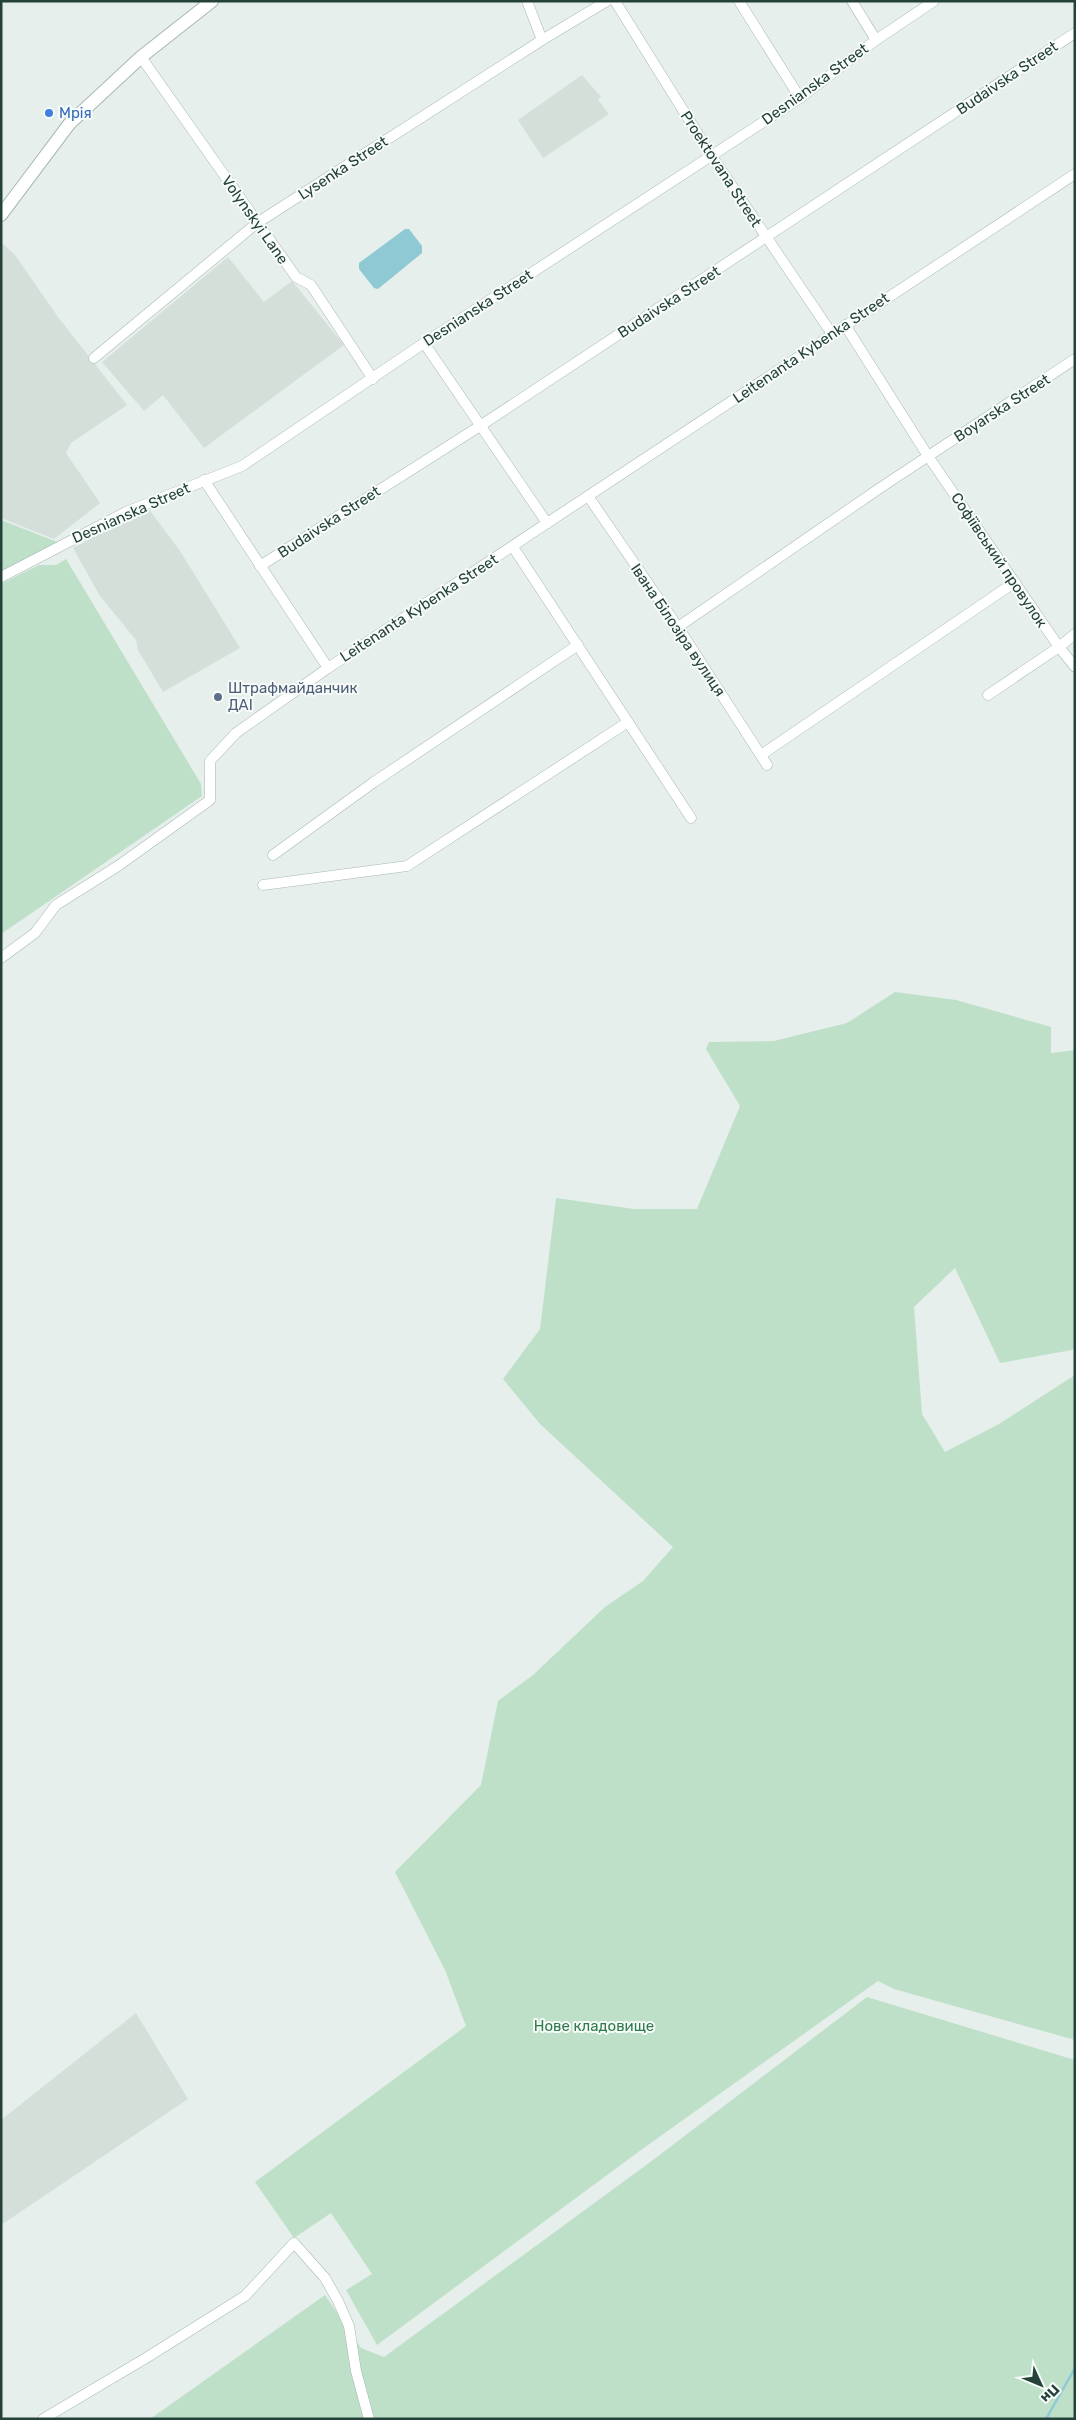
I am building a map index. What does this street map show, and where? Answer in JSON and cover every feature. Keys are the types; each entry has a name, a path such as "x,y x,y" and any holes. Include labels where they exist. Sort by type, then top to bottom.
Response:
{"street":[{"path":"1,215 70,123 141,57 212,1"},
{"path":"527,1 542,40"},
{"name":"Lysenka Street","path":"94,358 257,223 542,40 607,1"},
{"name":"Proektovana Street","path":"615,1 711,155 832,334"},
{"path":"739,1 800,98"},
{"path":"852,1 876,40"},
{"name":"Desnianska Street","path":"1,577 126,512 242,466 424,343 800,98 876,40 934,1"},
{"name":"Budaivska Street","path":"260,566 480,426 1075,33"},
{"name":"Volynskyi Lane","path":"141,57 296,277 311,285 373,379"},
{"name":"Leitenanta Kybenka Street","path":"1,958 35,933 56,905 118,866 210,800 210,761 236,733 328,668 1075,174"},
{"name":"Софіївський провулок","path":"845,325 928,456 1059,647 1075,667"},
{"path":"424,343 547,523"},
{"name":"Boyarska Street","path":"678,627 928,456 1075,359"},
{"path":"204,480 328,668"},
{"name":"Івана Білозіра вулиця","path":"588,496 678,627 767,764"},
{"path":"512,547 691,818"},
{"path":"761,755 1015,582"},
{"path":"988,695 1075,634"},
{"path":"273,855 374,782 578,645"},
{"path":"263,885 408,866 628,722"},
{"path":"43,2419 245,2296 294,2243 325,2278 349,2326 356,2371 370,2419"}],"shaded area":[{"path":"582,75 601,97 598,100 609,114 543,158 518,120"},
{"path":"3,244 15,255 58,317 127,405 71,443 66,453 100,503 54,539 1,518 1,247"},
{"path":"228,257 264,302 292,281 344,345 204,448 163,395 144,411 102,362"},
{"path":"148,508 180,551 240,648 163,692 138,650 136,640 100,596 73,548"},
{"path":"136,2013 188,2099 1,2225 1,2120"}],"green space":[{"path":"1,520 60,543 1,575"},
{"path":"66,559 201,784 202,796 1,934 1,584 39,565 56,565"},
{"name":"Нове кладовище","path":"895,992 956,1000 1051,1027 1051,1053 1075,1050 1075,1348 1000,1363 955,1268 914,1307 922,1414 945,1452 999,1424 1075,1375 1075,2040 894,1989 878,1981 641,2150 377,2345 346,2290 372,2274 331,2213 294,2238 255,2182 466,2026 445,1970 395,1872 481,1785 498,1701 533,1675 605,1607 643,1581 673,1547 540,1424 503,1379 540,1329 556,1198 634,1209 697,1209 740,1106 706,1049 709,1042 774,1041 847,1023"},
{"path":"867,1997 1075,2060 1075,2419 150,2419 325,2295 361,2348 384,2357 649,2163"}],"water":[{"path":"405,229 409,229 422,246 422,253 378,289 374,288 359,269 359,263"}],"waterway":[{"path":"1046,2419 1075,2368"}],"place":[{"name":"Мрія","path":"49,113"},
{"name":"Штрафмайданчик ДАІ","path":"218,697"}]}
